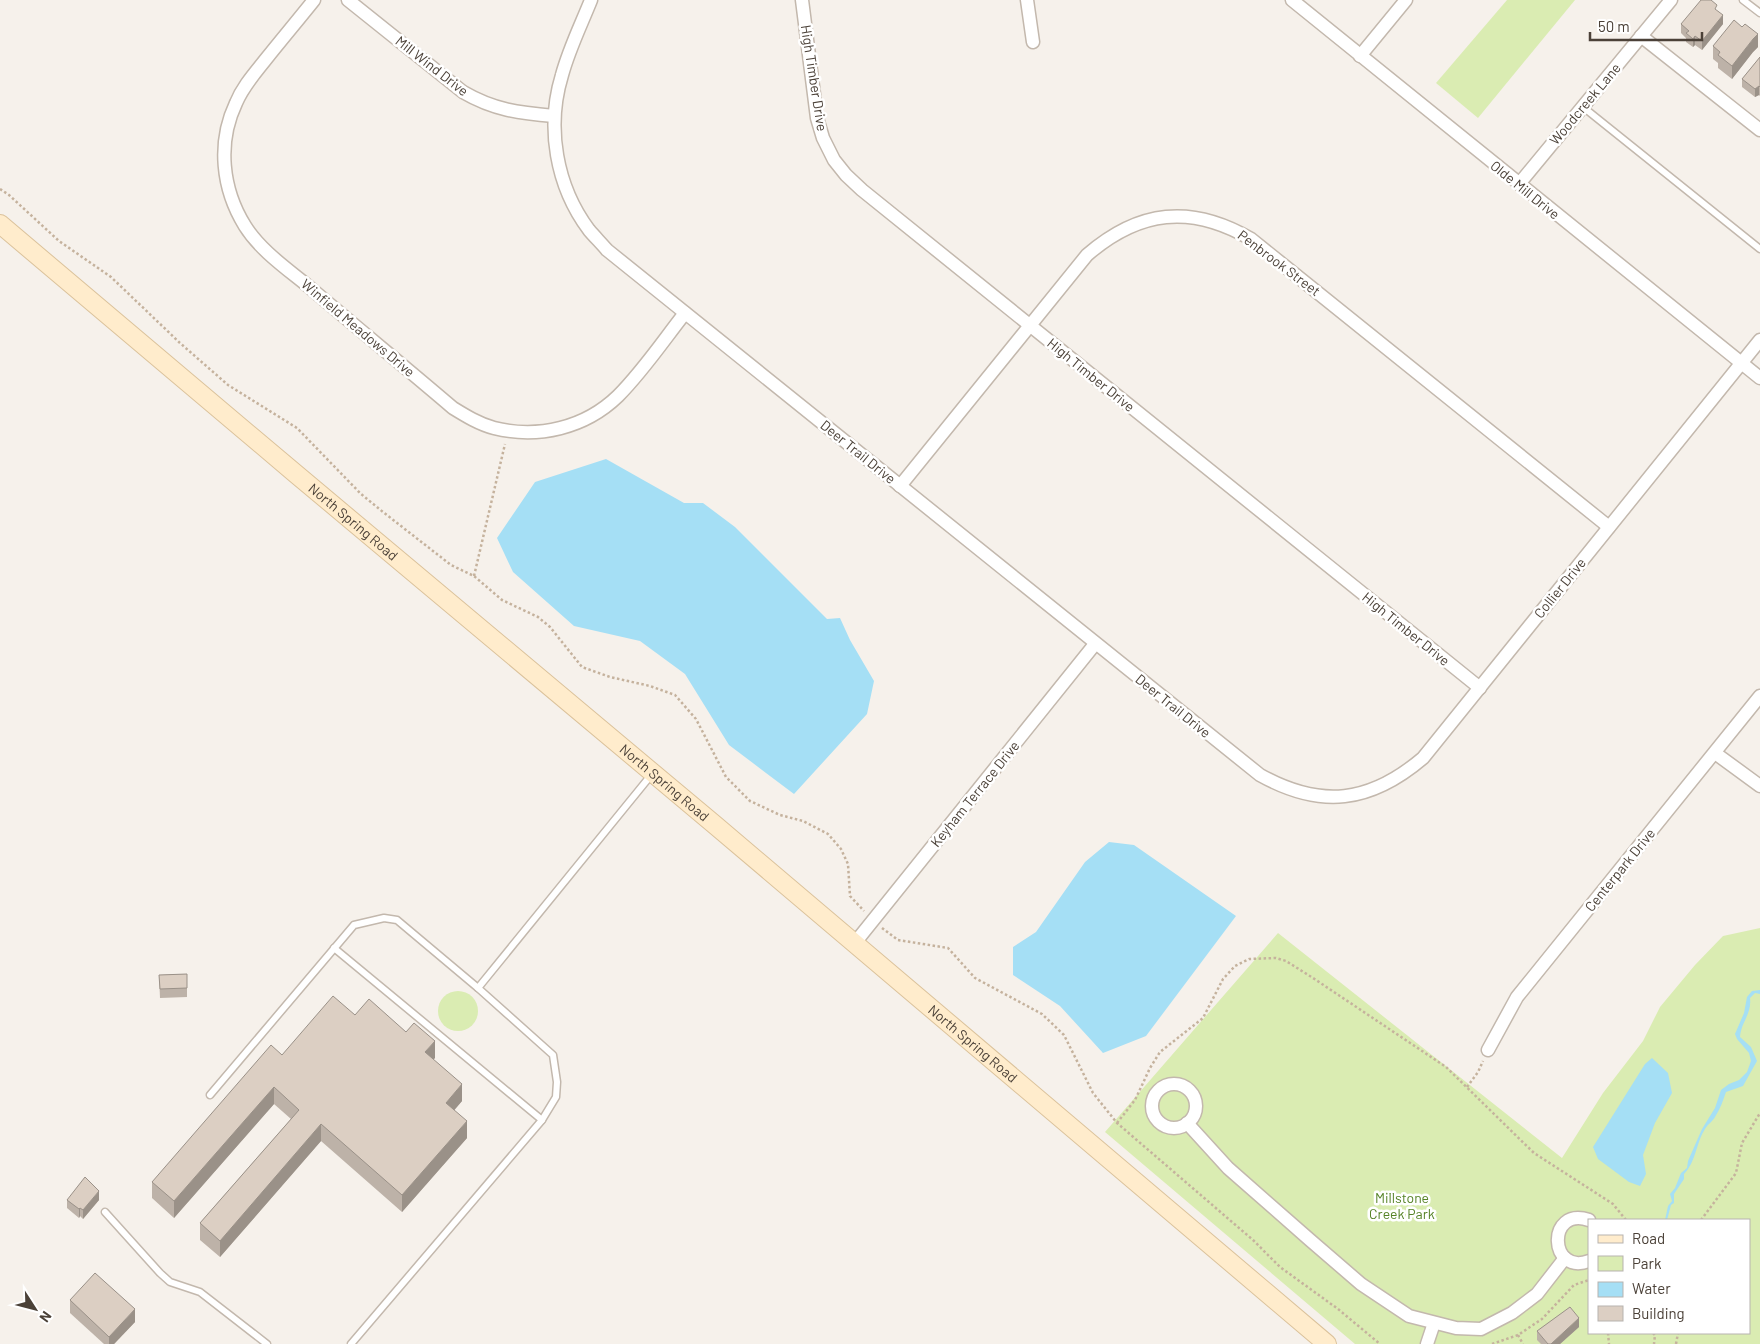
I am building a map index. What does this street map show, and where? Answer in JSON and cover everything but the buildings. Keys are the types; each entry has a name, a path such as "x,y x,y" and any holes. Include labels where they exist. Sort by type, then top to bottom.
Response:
{"main road":[{"name":"North Spring Road","path":"0,224 653,774 715,824 1327,1344"}],"street":[{"name":"Winfield Meadows Drive","path":"314,0 246,85 236,102 224,143 224,165 228,187 235,208 245,227 259,244 453,408 472,420 492,428 505,430 538,432 579,422 600,410 622,391 685,313"},
{"name":"Mill Wind Drive","path":"348,0 463,92 480,102 501,110 521,114 554,116"},
{"name":"Deer Trail Drive","path":"591,0 562,74 554,116 555,140 558,163 565,186 575,208 589,230 607,250 1260,775 1281,787 1304,794 1332,797"},
{"name":"High Timber Drive","path":"802,0 817,118 823,138 834,160 846,175 862,190 1480,688"},
{"path":"1027,0 1033,42"},
{"name":"Olde Mill Drive","path":"1292,0 1760,378"},
{"path":"1360,56 1406,0"},
{"name":"Woodcreek Lane","path":"1519,184 1671,0"},
{"path":"1641,36 1760,130"},
{"name":"Penbrook Street","path":"900,486 1087,255 1103,241 1122,229 1145,221 1167,217 1189,217 1211,220 1234,229 1251,239 1609,527"},
{"name":"Collier Drive","path":"1332,797 1367,792 1388,784 1404,774 1423,758 1760,340"},
{"name":"Keyham Terrace Drive","path":"854,944 1096,644"},
{"name":"Centerpark Drive","path":"1488,1050 1517,997 1760,696"},
{"path":"1715,753 1760,786"},
{"path":"1187,1123 1228,1168 1361,1284 1409,1316 1456,1328 1481,1329 1512,1313 1537,1294 1565,1258"},
{"path":"1588,1220 1574,1218 1562,1226 1559,1232 1558,1246 1565,1258 1578,1263 1588,1261"},
{"path":"1427,1344 1434,1323"}],"lane":[{"path":"1743,0 1760,13"},
{"path":"1583,107 1760,249"},
{"path":"478,988 653,774"},
{"path":"210,1095 354,925 384,918 397,920 478,988 553,1055 557,1082 556,1097 542,1120 351,1344"},
{"path":"334,948 542,1120"},
{"path":"106,1212 170,1282 200,1292 267,1344"}],"path":[{"path":"0,189 59,241 111,277 228,386 297,428 361,494 452,565 474,576 502,600 520,607 544,622 582,667 610,677 650,686 675,695 696,719 726,777 750,801 828,834 841,849 848,864 850,896 872,921 898,940 948,948 975,978 1042,1014 1064,1035 1093,1093 1116,1122 1253,1240 1280,1267 1338,1309 1380,1344"},
{"path":"474,576 505,447 505,430"},
{"path":"1116,1122 1135,1100 1160,1052 1203,1018 1223,979 1236,966 1249,959 1276,958 1286,961 1313,978 1446,1067 1534,1153 1613,1204 1625,1219"},
{"path":"1467,1088 1478,1072 1488,1050"},
{"path":"1702,1219 1736,1173 1742,1143 1760,1112"},
{"path":"1492,1344 1518,1335 1542,1318 1574,1285 1588,1280"},
{"path":"1518,1335 1523,1344"}],"green space":[{"path":"1507,0 1575,0 1478,118 1436,83"},
{"name":"Millstone Creek Park","path":"1760,928 1760,1344 1355,1344 1105,1132 1278,933 1562,1158 1603,1093 1643,1041 1660,1007 1695,965 1723,936"},
{"path":"454,991 462,991 469,994 475,1000 478,1011 475,1022 469,1028 462,1031 454,1031 447,1028 441,1022 438,1015 438,1007 441,1000 447,994"}],"water":[{"path":"606,459 684,503 703,503 735,527 827,619 840,618 850,640 874,681 867,714 794,794 729,745 685,674 640,641 574,626 513,572 497,538 535,482"},
{"path":"1109,842 1134,845 1236,916 1146,1036 1103,1053 1060,1006 1013,975 1013,947 1036,932 1085,862"},
{"path":"1760,990 1760,994 1755,993 1750,998 1748,1013 1740,1037 1751,1047 1757,1061 1743,1086 1726,1092 1717,1114 1702,1134 1691,1164 1684,1174 1684,1179 1674,1194 1674,1203 1671,1205 1667,1219 1665,1219 1668,1206 1672,1201 1670,1194 1675,1188 1681,1173 1687,1168 1688,1161 1702,1129 1715,1108 1721,1090 1739,1080 1747,1072 1751,1061 1749,1053 1735,1034 1744,1013 1747,997 1752,991"},
{"path":"1652,1058 1668,1073 1672,1093 1655,1123 1643,1155 1646,1174 1640,1186 1629,1182 1598,1159 1593,1147 1645,1064"}]}
